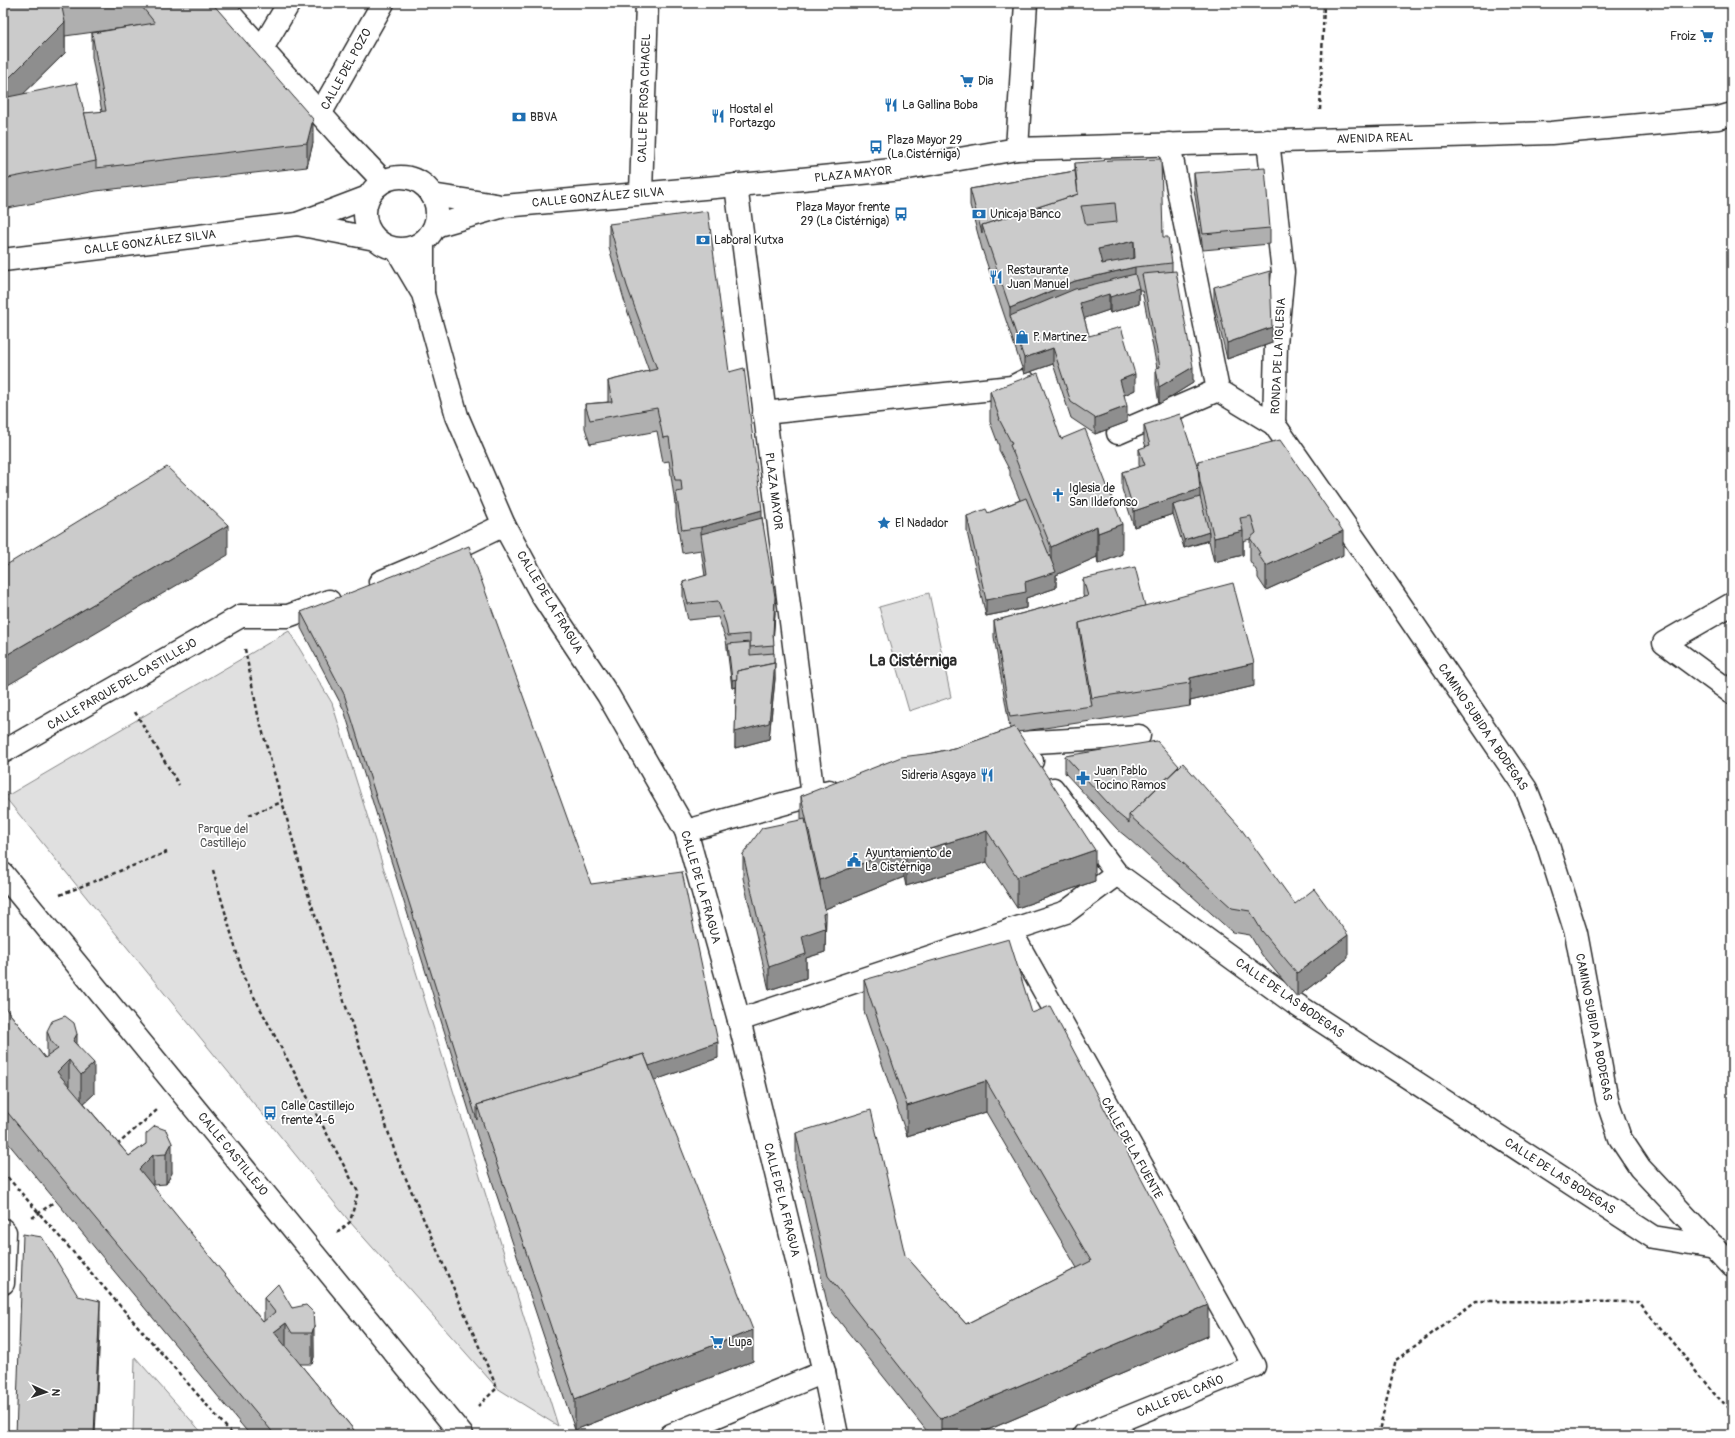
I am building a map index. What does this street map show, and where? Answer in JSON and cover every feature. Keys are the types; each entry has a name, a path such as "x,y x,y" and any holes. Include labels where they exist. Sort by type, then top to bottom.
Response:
{"street":[{"name":"CALLE DEL POZO","path":"220,3 261,50 383,181"},
{"path":"261,50 289,3"},
{"name":"CALLE DEL POZO","path":"320,114 383,3"},
{"name":"CALLE DE ROSA CHACEL","path":"641,193 647,3"},
{"path":"1017,149 1026,3"},
{"name":"AVENIDA REAL","path":"1017,149 1551,133 1718,118 1732,114"},
{"name":"RONDA DE LA IGLESIA","path":"1218,390 1274,424 1276,344 1283,272 1268,141"},
{"path":"1118,433 1218,390 1169,144"},
{"name":"PLAZA MAYOR","path":"692,189 902,169 1017,149"},
{"path":"397,177 408,177 417,180 426,186 432,195 436,205 437,215 429,234 415,247 397,250 385,246 374,239 368,230 364,219 364,208 368,197 374,188 383,181 397,177"},
{"name":"PLAZA MAYOR","path":"736,186 813,796"},
{"name":"CALLE GONZÁLEZ SILVA","path":"432,195 504,206 692,189"},
{"name":"CALLE GONZÁLEZ SILVA","path":"3,260 298,224 368,197"},
{"name":"CALLE GONZÁLEZ SILVA","path":"429,234 504,206"},
{"name":"CALLE GONZÁLEZ SILVA","path":"298,224 374,239"},
{"name":"CALLE DE LA FRAGUA","path":"423,294 429,234"},
{"name":"CALLE DE LA FRAGUA","path":"397,250 423,294 457,416 504,525 543,597 608,695 686,831 739,1020 838,1434"},
{"path":"764,413 1012,387 1033,376 1038,390"},
{"name":"CAMINO SUBIDA A BODEGAS","path":"1274,424 1389,588 1526,789 1546,839 1576,933 1607,1100 1620,1138 1640,1168 1732,1266"},
{"path":"241,616 288,616 427,562 504,525"},
{"path":"1732,604 1664,643 1732,693"},
{"name":"CALLE PARQUE DEL CASTILLEJO","path":"3,752 241,616"},
{"name":"CALLE DE LAS BODEGAS","path":"1139,736 1009,743 1117,874 1294,1003 1653,1237 1715,1247"},
{"path":"686,831 850,786"},
{"name":"CALLE CASTILLEJO","path":"3,874 459,1431"},
{"path":"739,1020 1066,912 1117,874"},
{"name":"CALLE DE LA FUENTE","path":"1010,930 1254,1366"},
{"path":"3,1283 4,1231"},
{"name":"CALLE DEL CAÑO","path":"1084,1435 1254,1366"},
{"path":"671,1435 824,1372"}],"path":[{"path":"1319,139 1324,3"},
{"path":"241,616 246,656 258,715 306,891 397,1158 497,1388 459,1431"},
{"path":"120,686 180,785"},
{"path":"249,814 282,802"},
{"path":"30,907 167,852"},
{"path":"213,870 244,978 358,1192 350,1222 313,1252"},
{"path":"116,1147 180,1090"},
{"path":"3,1172 233,1435"},
{"path":"1378,1435 1396,1360 1476,1300 1639,1302 1732,1414"}],"green space":[{"path":"929,593 951,697 909,711 879,607"},
{"name":"Parque del Castillejo","path":"289,631 332,703 558,1426 497,1388 350,1222 5,797"},
{"path":"135,1357 204,1435 133,1435"}],"building":[{"path":"3,3 61,3 65,22 3,84"},
{"path":"139,3 212,3 313,119 307,143 96,168 96,161 84,113 106,111 92,33 155,23"},
{"path":"77,83 96,161 3,179 3,98"},
{"path":"1161,159 1163,237 1168,237 1172,263 1135,267 1075,281 1010,308 982,225 1078,194 1075,163 1112,160","holes":["1115,203 1117,222 1086,225 1081,206","1134,241 1135,258 1102,264 1098,249"]},
{"path":"1265,168 1270,228 1203,234 1194,173"},
{"path":"1075,171 1078,194 982,225 982,233 970,189"},
{"path":"708,211 729,372 744,368 762,510 701,527 682,530 676,492 682,491 681,480 675,480 669,437 663,438 657,408 590,420 585,404 612,402 608,381 657,369 627,286 609,224"},
{"path":"1176,271 1193,367 1159,387 1156,368 1160,367 1142,274"},
{"path":"1270,271 1272,327 1227,343 1214,287"},
{"path":"1135,274 1139,288 1110,297 1109,294 1080,303 1089,336 1121,327 1135,374 1120,380 1127,406 1095,418 1071,402 1053,348 1024,358 1010,316 1075,289"},
{"name":"Iglesia de San Ildefonso","path":"1038,373 1061,439 1085,429 1122,524 1098,533 1097,526 1051,547 1010,445 1012,444 999,419 990,391"},
{"path":"1180,414 1198,468 1200,489 1134,511 1122,472 1145,465 1139,449 1150,445 1144,425"},
{"path":"1280,440 1343,531 1266,566 1258,554 1260,553 1250,538 1256,533 1251,516 1240,518 1243,531 1214,538 1200,481 1198,461"},
{"path":"167,467 228,525 3,657 3,567"},
{"path":"1200,497 1209,532 1184,540 1173,505"},
{"path":"1026,498 1056,572 1025,582 1026,592 986,600 967,516 986,509 988,513"},
{"path":"762,518 775,597 773,634 774,645 750,647 750,634 728,636 726,624 718,601 688,604 683,582 707,575 701,534"},
{"path":"469,546 591,884 682,872 718,1042 649,1066 644,1054 477,1105 477,1120 344,694 301,612"},
{"path":"1135,567 1145,606 1079,623 1092,706 1010,717 994,621 1088,596 1083,579"},
{"path":"1233,583 1254,663 1190,678 1190,683 1092,698 1079,623"},
{"path":"750,642 750,655 774,653 774,663 737,671 737,679 732,680 728,644"},
{"path":"775,663 769,723 735,732 737,671"},
{"path":"1015,727 1095,850 1017,877 987,831 906,855 904,847 820,880 801,796 901,757 933,753 958,747"},
{"path":"1157,741 1179,766 1129,815 1129,823 1118,814 1065,756"},
{"path":"1183,763 1239,826 1295,904 1314,889 1348,935 1297,973 1262,931 1250,911 1232,908 1129,815"},
{"path":"805,819 826,913 823,914 825,928 802,936 806,954 769,967 743,854 762,828"},
{"path":"1009,939 1032,1013 1050,1006 1208,1305 941,1419 828,1276 796,1133 871,1110 905,1255 966,1324 1091,1261 986,1081 907,1106 864,980"},
{"path":"3,1005 45,1058 58,1049 51,1041 47,1031 52,1021 65,1016 74,1023 77,1034 73,1041 94,1063 81,1075 69,1060 57,1072 129,1156 146,1144 146,1134 155,1126 166,1130 172,1143 166,1154 153,1155 139,1169 263,1322 275,1312 264,1298 278,1284 292,1308 306,1305 313,1312 314,1326 312,1333 292,1333 286,1323 274,1332 358,1435 275,1435 3,1107"},
{"path":"644,1054 753,1330 575,1399 477,1105"},
{"path":"23,1234 42,1237 78,1296 100,1301 94,1435 16,1435"}],"place":[{"name":"Froiz","path":"1707,36"},
{"name":"Dia","path":"967,81"},
{"name":"La Gallina Boba","path":"891,105"},
{"name":"Hostal el Portazgo","path":"718,116"},
{"name":"BBVA","path":"519,117"},
{"name":"Plaza Mayor 29 (La Cistérniga)","path":"876,147"},
{"name":"Plaza Mayor frente 29 (La Cistérniga)","path":"901,214"},
{"name":"Unicaja Banco","path":"979,214"},
{"name":"Laboral Kutxa","path":"703,240"},
{"name":"Restaurante Juan Manuel","path":"996,277"},
{"name":"P. Martinez","path":"1022,337"},
{"name":"Iglesia de San Ildefonso","path":"1058,495"},
{"name":"El Nadador","path":"884,523"},
{"name":"Sidreria Asgaya","path":"987,775"},
{"name":"Juan Pablo Tocino Ramos","path":"1083,778"},
{"name":"Ayuntamiento de La Cistérniga","path":"854,860"},
{"name":"Calle Castillejo frente 4-6","path":"270,1113"},
{"name":"Lupa","path":"717,1342"}],"district":[{"name":"La Cistérniga","path":"913,660"}]}
